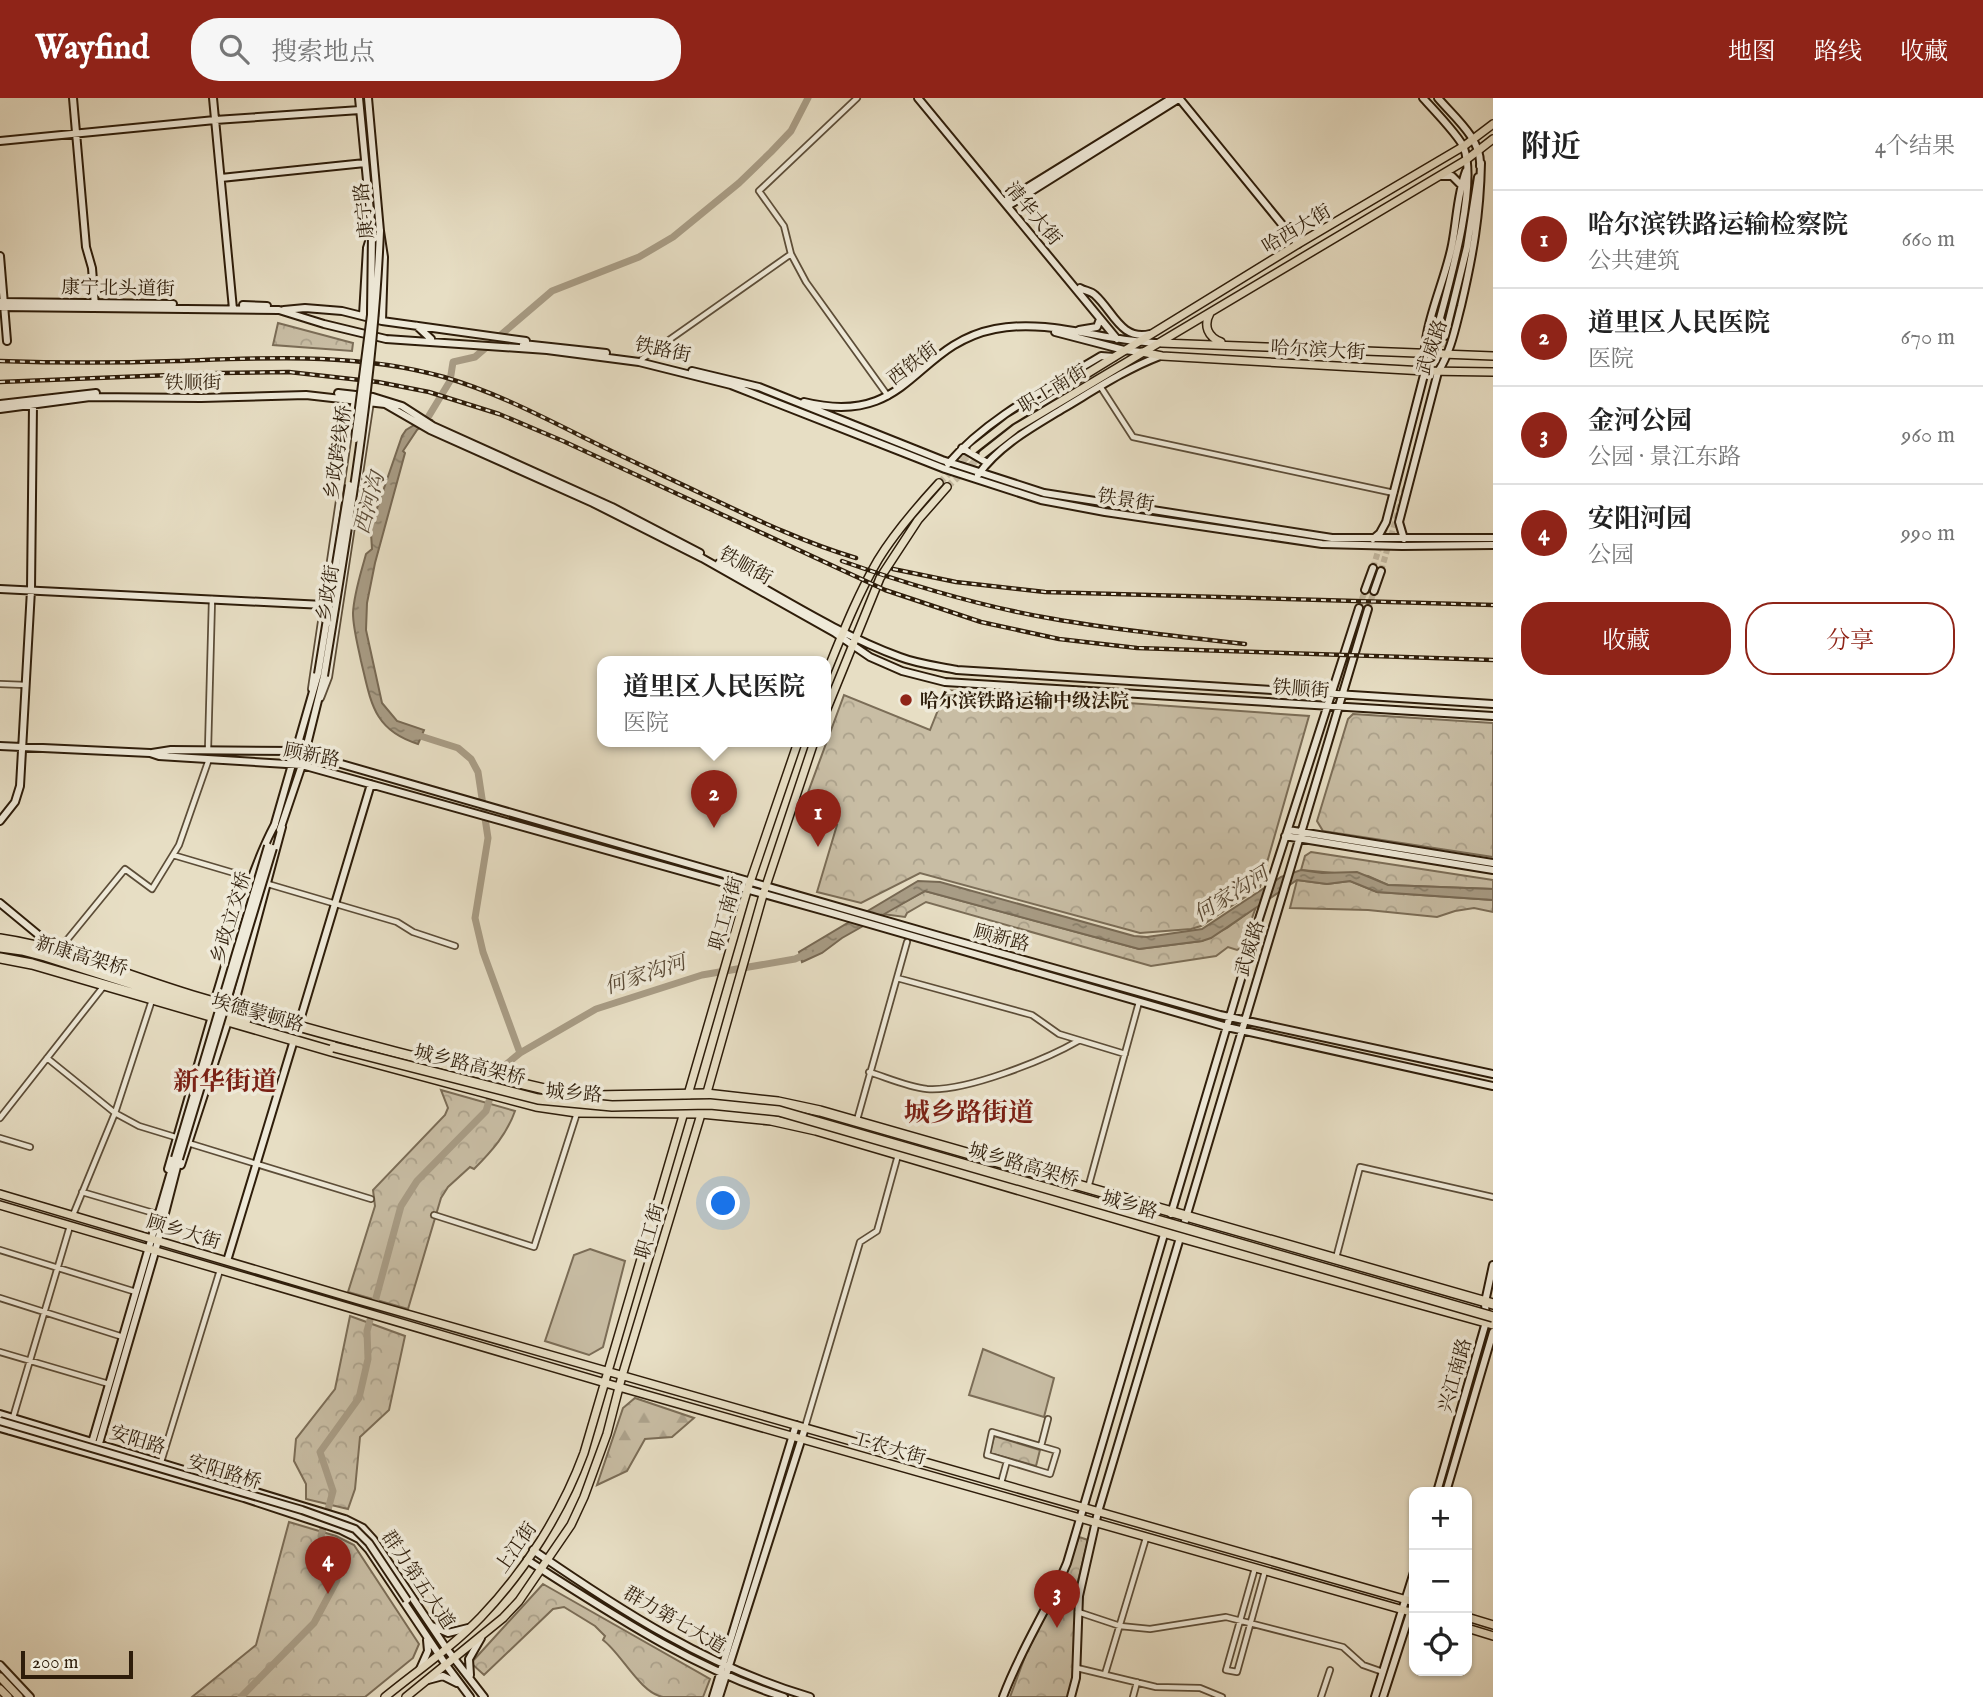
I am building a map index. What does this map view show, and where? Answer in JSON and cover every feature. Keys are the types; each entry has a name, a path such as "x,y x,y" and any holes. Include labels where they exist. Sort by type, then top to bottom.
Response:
{"highway":[{"name":"埃德蒙顿路","path":"0,943 19,943 58,951 192,996 256,1013 323,1049 507,1099"},
{"name":"埃德蒙顿路","path":"0,943 213,1014 511,1082 594,1096 688,1095"},
{"name":"新康高架桥","path":"0,953 35,958 153,997"},
{"path":"0,958 32,964 213,1014"},
{"path":"192,996 216,996 256,1013"},
{"name":"埃德蒙顿路","path":"213,1014 228,1021 335,1044"},
{"name":"城乡路高架桥","path":"335,1044 538,1099 612,1106 709,1104 779,1111 1491,1321"},
{"name":"城乡路高架桥","path":"335,1044 538,1095 586,1101 709,1100 785,1110 1493,1311"},
{"name":"城乡路","path":"688,1095 706,1094 778,1101 1489,1303"},
{"name":"城乡路","path":"507,1099 577,1112 701,1113 771,1121 816,1130 1164,1233 1491,1321"},
{"path":"1098,1204 1146,1221 1349,1280 1381,1293"}],"main road":[{"path":"74,98 86,247 92,268 95,305"},
{"path":"214,98 232,307"},
{"name":"康宁路","path":"359,98 365,163 376,232 384,257 382,321"},
{"name":"康宁路","path":"363,315 367,248 376,232 368,98"},
{"name":"清华大街","path":"920,98 1080,288 1121,340 1124,350"},
{"name":"清华大街","path":"920,98 1121,340"},
{"path":"1009,202 1172,98"},
{"path":"1009,202 1180,98 1298,244"},
{"path":"1423,98 1464,146"},
{"name":"武威路","path":"1404,539 1399,522 1438,372 1449,354 1475,248 1481,163 1479,151 1474,140 1438,98"},
{"path":"0,141 215,120 360,110"},
{"name":"哈西大街","path":"1114,357 1474,140 1493,124"},
{"name":"哈西大街","path":"1141,352 1466,160 1493,139"},
{"name":"武威路","path":"1372,540 1386,522 1425,371 1423,352 1432,332 1458,246 1466,171 1464,146"},
{"path":"221,178 365,163"},
{"name":"武威路","path":"1445,336 1467,247 1481,163"},
{"name":"武威路","path":"1432,332 1466,171"},
{"path":"1439,176 1452,176 1461,185"},
{"name":"乡政跨线桥","path":"321,675 367,351 376,232"},
{"path":"0,256 7,341"},
{"path":"1080,288 1094,294 1128,332 1140,336 1152,334"},
{"name":"康宁北头道街","path":"2,305 232,307"},
{"path":"232,307 259,305 342,311 382,321 491,335 504,342"},
{"path":"232,307 288,309 363,331 480,344"},
{"path":"279,310 386,339 480,344 504,342"},
{"path":"1210,313 1206,325 1210,335 1228,345"},
{"path":"1068,332 1097,327 1100,317"},
{"path":"418,326 431,340"},
{"name":"西铁街","path":"779,395 812,404 862,407 888,396 954,346 986,331 1024,326 1068,332"},
{"name":"西铁街","path":"771,400 813,409 848,412 878,405 900,394 959,348 990,334 1027,330 1068,332"},
{"path":"1068,332 1160,343"},
{"path":"1068,332 1092,342 1141,352"},
{"path":"1432,332 1432,336 1448,340 1453,337"},
{"name":"铁路街","path":"504,342 642,359 758,387 813,409"},
{"name":"铁路街","path":"504,342 639,362 731,385 771,400"},
{"path":"947,466 962,448 1005,414 1102,359 1092,342"},
{"name":"哈尔滨大街","path":"1160,343 1493,356"},
{"name":"哈尔滨大街","path":"1141,352 1162,356 1438,372 1493,372"},
{"name":"职工南街","path":"985,458 1016,428 1141,352"},
{"name":"职工南街","path":"1100,386 1132,367 1162,356"},
{"name":"职工南街","path":"974,449 1010,421 1102,359 1114,357"},
{"path":"974,479 985,458 1100,386"},
{"name":"铁顺街","path":"0,406 90,393 200,395 305,391 373,397 432,428 612,508 842,634 856,637 902,658 957,670 1493,704"},
{"name":"铁顺街","path":"0,406 90,397 306,395 371,401 400,409"},
{"name":"铁景街","path":"771,400 947,466 979,472 1044,493 1332,538 1493,538"},
{"path":"0,821 20,791 31,590 33,404"},
{"name":"铁景街","path":"813,409 974,479 1041,500 1322,544 1493,545"},
{"path":"962,448 985,458"},
{"path":"831,662 878,560 909,517 939,483"},
{"path":"831,699 870,600 887,566 918,520 947,487"},
{"path":"1365,590 1373,568"},
{"path":"1374,591 1381,571"},
{"path":"0,589 324,605"},
{"name":"武威路","path":"1003,1697 1014,1667 1059,1584 1067,1563 1258,922 1359,608"},
{"name":"武威路","path":"1072,1697 1077,1668 1079,1596 1097,1511 1368,609"},
{"name":"铁顺街","path":"842,634 852,647 902,671 945,682 1493,716"},
{"name":"乡政街","path":"235,1002 268,884 278,825 296,751 321,675"},
{"name":"乡政街","path":"271,847 302,765 318,705 321,675"},
{"name":"顾新路","path":"0,746 208,755 293,763 747,891 1230,1017 1493,1074"},
{"name":"职工南街","path":"688,1095 750,881 796,747"},
{"name":"职工南街","path":"706,1094 763,895 812,747"},
{"name":"顾新路","path":"208,755 296,751 840,907 945,942 1227,1027 1493,1086"},
{"path":"227,1261 371,784"},
{"name":"乡政街","path":"216,996 261,850 278,825"},
{"path":"1287,833 1493,863"},
{"path":"1301,835 1493,870"},
{"name":"乡政立交桥","path":"169,1184 271,847"},
{"path":"0,903 58,951"},
{"path":"153,1238 169,1184 175,1138 213,1014"},
{"path":"92,1455 152,1251 157,1214 188,1143 228,1021"},
{"name":"职工街","path":"622,1376 706,1094"},
{"name":"职工街","path":"607,1372 685,1113 688,1095"},
{"name":"顾乡大街","path":"0,1194 358,1300"},
{"name":"顾乡大街","path":"0,1205 355,1309"},
{"path":"96,1443 109,1384 136,1292 152,1251"},
{"name":"兴江南路","path":"1439,1487 1491,1321 1489,1303 1493,1265"},
{"name":"工农大街","path":"358,1300 1409,1600"},
{"name":"工农大街","path":"355,1309 1409,1612"},
{"name":"兴江南路","path":"1447,1487 1493,1332"},
{"name":"上江街","path":"385,1697 470,1627 496,1601 527,1560 568,1491 583,1453 607,1372"},
{"name":"上江街","path":"406,1697 481,1637 519,1601 542,1569 571,1525 584,1497 607,1434 622,1376"},
{"name":"安阳路","path":"0,1414 306,1507"},
{"name":"安阳路桥","path":"0,1421 355,1529 369,1543 407,1600 417,1622"},
{"path":"719,1697 796,1425"},
{"name":"安阳路","path":"0,1428 231,1494 304,1518"},
{"path":"726,1667 805,1428"},
{"name":"群力第五大道","path":"306,1507 345,1519 369,1533 446,1648 484,1697"},
{"name":"群力第五大道","path":"304,1518 354,1535 364,1544 470,1697"},
{"name":"群力第七大道","path":"533,1550 690,1650 726,1667 810,1697"},
{"name":"群力第七大道","path":"527,1560 650,1637 724,1675 784,1697"},
{"path":"1375,1697 1383,1672 1410,1613"},
{"path":"1383,1697 1410,1613"},
{"path":"1472,1619 1493,1625"},
{"path":"430,1625 448,1633 470,1627"},
{"path":"1472,1630 1493,1636"},
{"path":"419,1670 428,1651 425,1634"},
{"path":"474,1684 469,1672 469,1659 481,1637"},
{"path":"0,1665 30,1697"},
{"path":"713,1697 724,1675"},
{"path":"0,1676 19,1697"},
{"path":"426,1681 443,1676 464,1688"},
{"path":"0,1689 8,1697"}],"street":[{"path":"858,98 759,191 784,226 791,254 806,282 888,396"},
{"path":"642,359 791,254"},
{"path":"1100,386 1133,437 1394,493"},
{"name":"乡政街","path":"310,704 355,399"},
{"name":"乡政街","path":"318,705 329,677 371,401"},
{"path":"58,951 125,869 152,889 179,845 208,755 212,599"},
{"path":"0,684 26,685"},
{"path":"173,855 251,878"},
{"path":"268,884 397,922 413,932 455,946"},
{"path":"856,1122 907,942"},
{"path":"897,978 1032,1015 1059,1034 1125,1054"},
{"path":"0,1118 104,985"},
{"path":"72,1215 115,1113 153,997"},
{"path":"1087,1189 1139,1002"},
{"path":"869,1073 917,1087 953,1088 1011,1070 1060,1051 1079,1040"},
{"path":"47,1058 115,1113 139,1126 175,1138"},
{"path":"434,1215 534,1247 577,1112"},
{"path":"0,1138 30,1147"},
{"path":"188,1143 371,1199"},
{"path":"805,1428 860,1242 877,1231 898,1154"},
{"path":"1336,1259 1360,1167 1493,1197"},
{"path":"82,1192 157,1214"},
{"path":"9,1431 70,1226"},
{"path":"0,1250 136,1292"},
{"path":"161,1462 220,1270"},
{"path":"0,1298 123,1337"},
{"path":"0,1352 109,1384"},
{"path":"1041,1446 1048,1419"},
{"path":"992,1432 1056,1451 1050,1474 1007,1461 987,1455 992,1432"},
{"path":"1000,1484 1007,1461"},
{"path":"1105,1674 1146,1537"},
{"path":"1255,1568 1226,1670 1237,1672 1265,1571"},
{"path":"1078,1612 1120,1626 1150,1629 1226,1617 1343,1647 1363,1665 1383,1672"},
{"path":"1077,1668 1156,1687 1200,1688 1222,1697"},
{"path":"1321,1697 1330,1670"},
{"path":"1133,1697 1137,1682"}],"green space":[{"path":"278,323 353,343 352,351 273,345"},
{"path":"946,690 1309,716 1260,887 1201,926 1140,933 920,873 861,903 817,892 837,825 800,814 825,747 831,747 831,730 844,695 930,730"},
{"path":"1353,714 1493,723 1493,857 1323,831 1317,821 1348,719"},
{"path":"1311,852 1493,880 1493,889 1388,885 1368,876 1301,870 1305,856"},
{"path":"1297,880 1327,884 1350,881 1377,892 1493,900 1493,912 1474,908 1437,917 1368,910 1290,908"},
{"path":"925,891 1139,949 1202,941 1227,928 1256,907 1241,948 1237,950 1228,947 1216,956 1151,966 926,902 905,917 882,914"},
{"path":"441,1090 515,1111 493,1149 474,1169 470,1167 448,1187 441,1198 408,1309 348,1292 375,1206 373,1190 445,1115 448,1108"},
{"path":"590,1249 625,1261 603,1347 589,1355 545,1341 574,1255"},
{"path":"350,1316 405,1336 389,1410 360,1437 355,1489 348,1509 306,1499 306,1484 294,1461 296,1439 335,1389"},
{"path":"983,1349 1054,1378 1044,1417 969,1395"},
{"path":"635,1398 694,1418 672,1437 645,1439 627,1471 597,1485 623,1408"},
{"path":"994,1436 1040,1450 1036,1466 990,1453"},
{"path":"289,1522 336,1536 354,1545 419,1644 413,1658 365,1697 192,1697 256,1645"},
{"path":"1079,1537 1088,1540 1075,1593 1075,1677 1071,1697 1010,1697 1026,1654 1062,1583"},
{"path":"543,1584 710,1679 703,1697 663,1697 655,1694 639,1681 603,1640 605,1636 595,1626 564,1607 553,1609 484,1675 471,1663"}],"water":[{"path":"424,419 431,420 417,430 403,451 405,453 375,563 367,603 366,630 382,703 397,721 424,730 418,744 392,731 376,713 361,661 353,613 366,554 372,549 373,520 402,436 406,430"},
{"path":"1301,870 1322,873 1357,872 1388,885 1493,889 1493,900 1377,892 1350,881 1327,884 1297,880 1211,938 1139,949 925,891 842,938 822,953 802,962 799,952 918,881 940,882 1134,936 1147,937 1202,929 1281,877"}],"waterway":[{"name":"西河沟","path":"420,423 427,419 450,381 453,362 475,357 552,291 639,257 673,237 739,183 771,152 791,131 808,98"},
{"name":"西河沟","path":"414,734 458,748 471,759 478,772 488,838 475,918 483,952 520,1053"},
{"name":"何家沟河","path":"241,1697 314,1623 337,1580 321,1536 333,1491 320,1452 359,1398 368,1359 367,1331 401,1206 417,1181 486,1111 498,1071 520,1053 596,1009 702,975 795,959 809,953"}],"tunnel":[{"path":"1426,369 1436,333"},
{"path":"1435,373 1445,336"},
{"path":"939,483 974,450"},
{"path":"947,487 983,454"},
{"path":"1381,571 1405,488"},
{"path":"1373,568 1386,525"},
{"path":"1359,608 1365,590"},
{"path":"1368,609 1374,591"}],"railway":[{"path":"0,361 310,358 411,369 444,377 495,395 758,520 856,558"},
{"path":"0,382 289,372 378,382 429,392 499,414 885,590 981,622 1059,639 1137,648 1493,660"},
{"path":"842,561 946,594 1027,614 1125,630 1245,644"},
{"path":"893,569 956,582 1045,592 1493,605"}],"place":[{"name":"哈尔滨铁路运输中级法院","path":"906,700"},
{"name":"道里区人民医院","path":"714,828"},
{"name":"哈尔滨铁路运输检察院","path":"818,847"},
{"name":"安阳河园","path":"328,1594"},
{"name":"金河公园","path":"1057,1628"}],"district":[{"name":"新华街道","path":"225,1081"},
{"name":"城乡路街道","path":"969,1112"}]}
